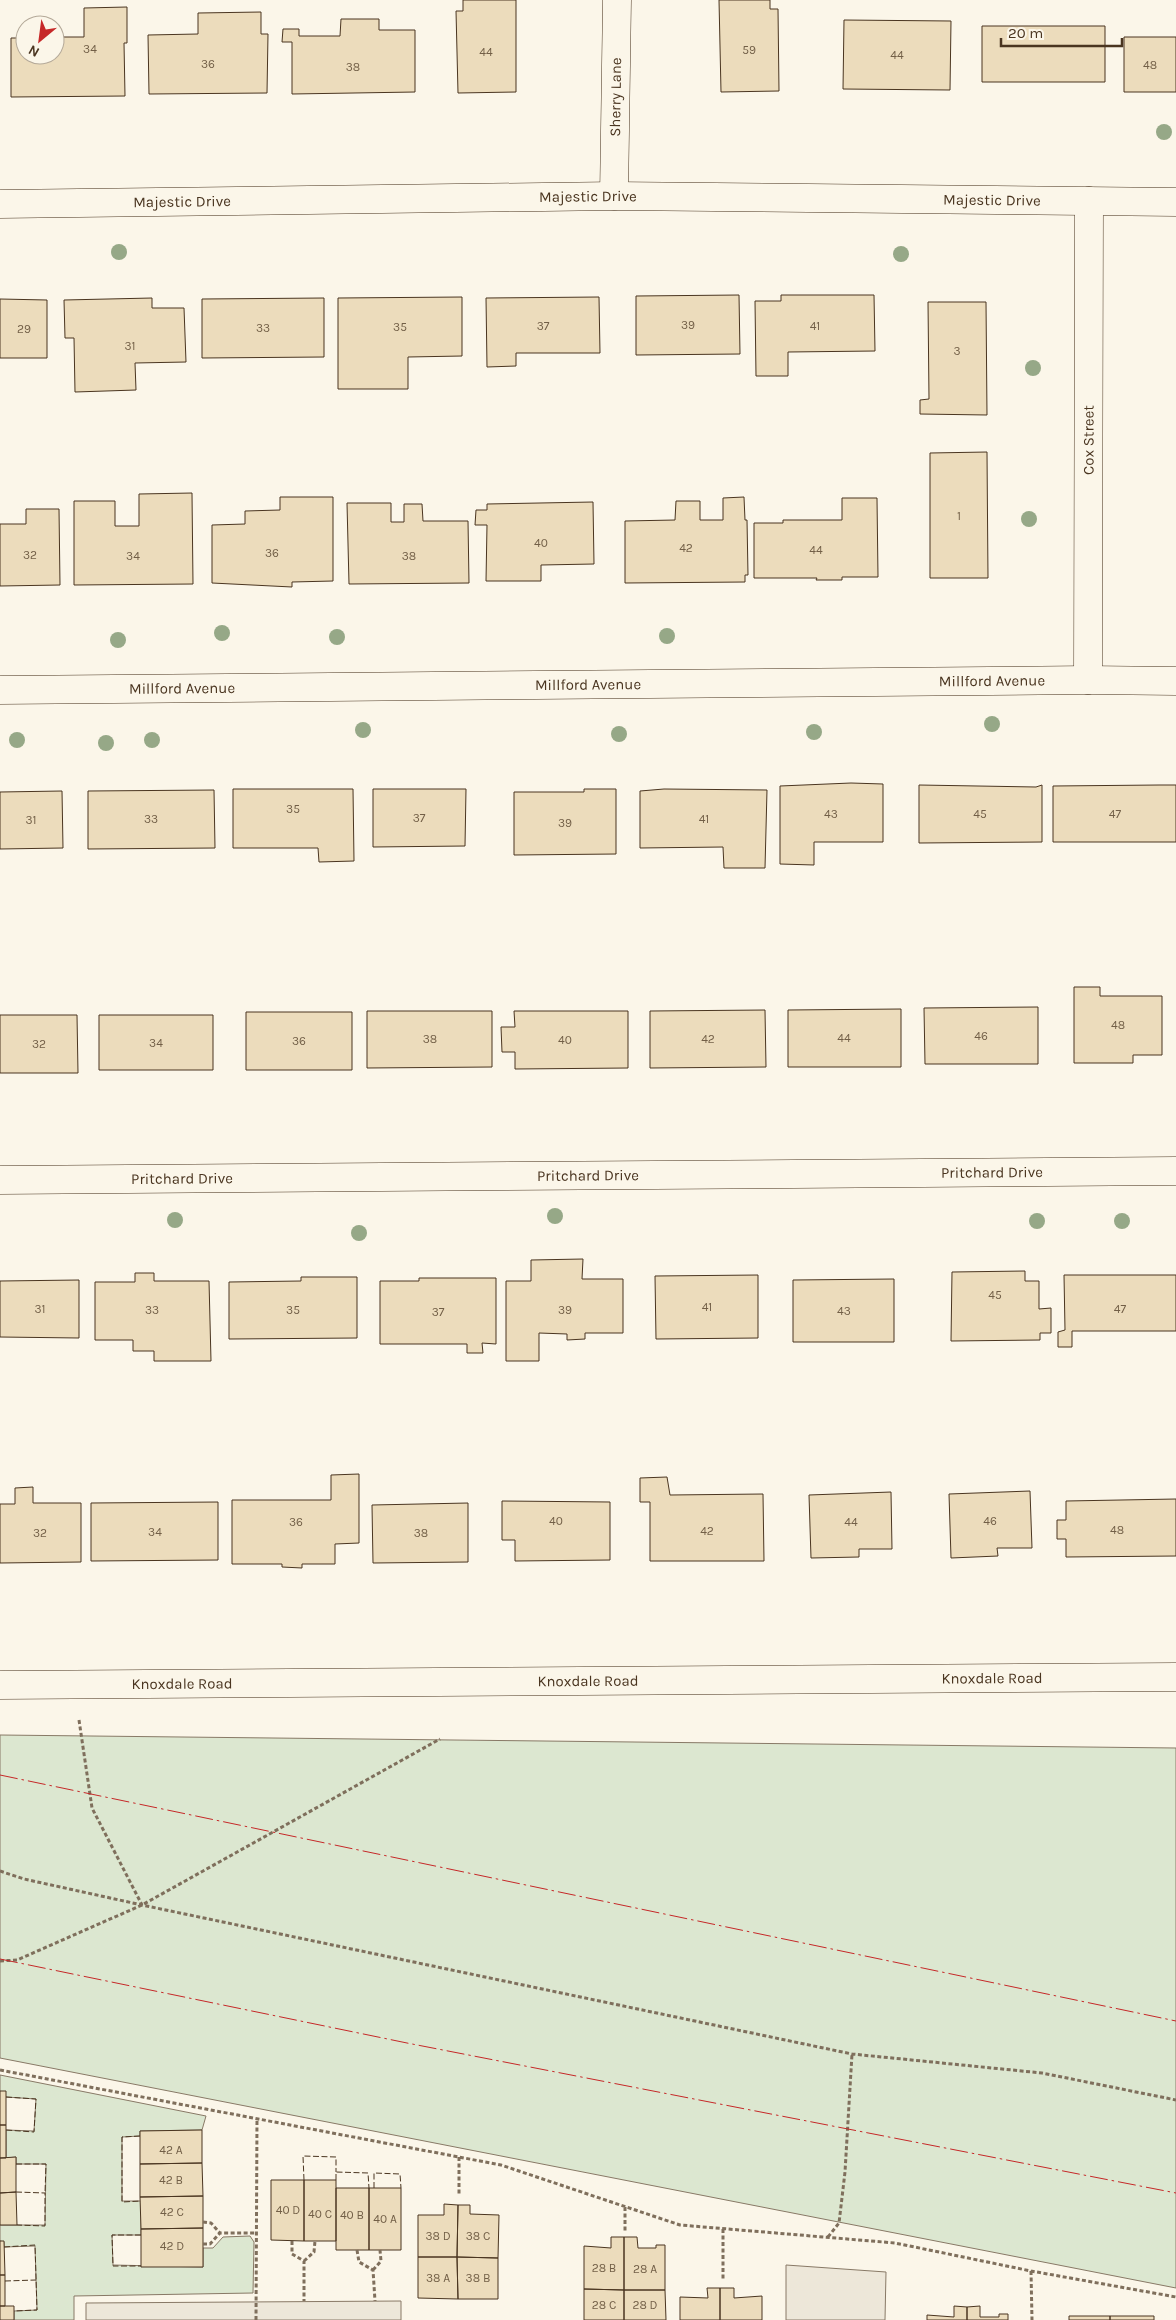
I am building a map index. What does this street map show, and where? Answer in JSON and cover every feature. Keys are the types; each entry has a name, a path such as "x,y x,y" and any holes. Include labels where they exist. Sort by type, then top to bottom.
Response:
{"street":[{"name":"Sherry Lane","path":"614,196 617,0"},
{"name":"Majestic Drive","path":"0,204 614,196 1176,202"},
{"name":"Cox Street","path":"1088,680 1089,202"},
{"name":"Millford Avenue","path":"0,690 1088,680 1176,681"},
{"name":"Pritchard Drive","path":"0,1180 1176,1171"},
{"name":"Knoxdale Road","path":"0,1685 1176,1678"}],"path":[{"path":"75,1685 92,1808 142,1906"},
{"path":"0,1961 17,1960 142,1906 440,1739"},
{"path":"0,1871 24,1879 142,1906 852,2054 1042,2073 1176,2100"},
{"path":"828,2237 839,2223 845,2172 852,2054"},
{"path":"0,2070 501,2165 680,2225 896,2243 1032,2271 1176,2297"},
{"path":"256,2320 257,2118"},
{"path":"458,2157 459,2196"},
{"path":"625,2207 625,2232"},
{"path":"203,2222 211,2223 220,2233 257,2234"},
{"path":"723,2229 723,2280"},
{"path":"203,2244 210,2244 220,2233"},
{"path":"292,2241 292,2254 304,2261"},
{"path":"304,2301 304,2261 314,2252 315,2241"},
{"path":"357,2250 359,2262 373,2270"},
{"path":"375,2301 373,2270 381,2261 380,2250"},
{"path":"1032,2271 1032,2320"}],"green space":[{"path":"0,1735 1176,1748 1176,2288 0,2058"},
{"path":"0,2075 206,2116 202,2130 140,2131 140,2136 122,2137 122,2201 141,2201 141,2235 112,2235 113,2265 203,2267 203,2248 213,2248 223,2237 250,2236 254,2242 253,2293 74,2296 74,2320 14,2320 14,2311 37,2310 35,2246 4,2247 4,2242 0,2241 0,2225 45,2225 46,2164 16,2164 16,2157 6,2158 6,2130 34,2131 36,2099 6,2097 0,2091"}],"shaded area":[{"path":"786,2265 886,2272 885,2320 786,2320"},
{"path":"401,2301 401,2320 86,2320 86,2303"}],"building":[{"path":"463,0 516,0 516,92 458,93 456,11 463,11"},
{"path":"719,0 770,0 770,9 778,9 779,91 721,92"},
{"path":"127,7 127,43 124,43 125,96 11,97 11,38 15,38 15,65 65,65 65,37 84,37 84,8"},
{"path":"261,12 261,34 268,34 267,93 149,94 148,35 198,34 198,13"},
{"path":"341,19 379,19 379,30 415,30 415,92 292,94 292,42 282,42 283,29 299,29 299,36 340,36"},
{"path":"844,20 951,21 950,90 843,89"},
{"path":"982,26 1105,26 1105,82 982,82"},
{"path":"1124,37 1176,37 1176,92 1124,92"},
{"path":"739,295 740,354 636,355 636,296"},
{"path":"781,295 874,295 875,351 788,352 788,376 756,376 755,301 781,301"},
{"path":"462,297 462,356 408,357 408,389 338,389 338,298"},
{"path":"599,297 600,353 516,353 516,366 487,367 486,298"},
{"path":"152,298 152,308 184,308 186,362 135,363 136,390 75,392 74,338 65,338 64,300"},
{"path":"324,298 324,357 202,358 202,299"},
{"path":"0,299 47,300 47,358 0,358"},
{"path":"928,302 986,302 987,415 920,414 920,400 929,399"},
{"path":"987,452 988,578 930,578 930,453"},
{"path":"192,493 193,584 74,585 74,501 115,501 115,526 139,526 139,494"},
{"path":"280,497 333,497 333,581 292,582 292,587 212,583 212,525 245,524 245,511 280,510"},
{"path":"744,497 745,520 747,520 748,575 745,575 745,582 625,583 625,521 675,520 676,501 700,501 700,520 723,520 723,498"},
{"path":"842,498 877,498 878,577 842,577 842,580 754,578 754,523 783,523 783,520 842,520"},
{"path":"593,502 594,564 541,565 541,581 486,581 487,525 475,525 476,510 487,510 487,504"},
{"path":"347,503 391,503 391,522 404,522 404,504 422,504 423,521 468,521 469,583 349,584"},
{"path":"26,509 59,509 60,585 0,586 0,524 26,524"},
{"path":"851,783 883,784 883,842 814,842 814,865 780,864 780,786"},
{"path":"919,785 1036,787 1042,785 1042,842 919,843"},
{"path":"1176,785 1176,842 1053,842 1053,786"},
{"path":"233,789 353,789 354,861 319,862 318,848 233,848"},
{"path":"373,789 466,789 465,846 373,847"},
{"path":"584,789 616,789 616,854 514,855 514,792 584,792"},
{"path":"664,789 767,790 765,868 724,868 723,847 640,848 640,791"},
{"path":"214,790 215,848 88,849 88,791"},
{"path":"62,791 63,848 0,849 0,792"},
{"path":"1074,987 1100,987 1100,996 1162,996 1162,1055 1133,1055 1133,1063 1074,1063"},
{"path":"1038,1007 1038,1064 925,1064 924,1008"},
{"path":"901,1009 901,1067 788,1067 788,1010"},
{"path":"765,1010 766,1067 650,1068 650,1011"},
{"path":"367,1011 492,1011 492,1067 367,1068"},
{"path":"514,1011 628,1011 628,1068 515,1069 515,1052 502,1052 501,1027 515,1027"},
{"path":"246,1012 352,1012 352,1070 246,1070"},
{"path":"0,1015 77,1015 78,1073 0,1073"},
{"path":"99,1015 213,1015 213,1070 99,1070"},
{"path":"583,1259 582,1279 623,1279 623,1333 585,1333 585,1339 567,1340 567,1334 539,1333 539,1361 506,1361 506,1281 531,1281 531,1260"},
{"path":"1025,1271 1025,1281 1039,1281 1039,1309 1051,1308 1051,1333 1040,1333 1040,1340 951,1341 952,1272"},
{"path":"135,1273 154,1273 154,1281 209,1281 211,1361 154,1361 154,1351 133,1351 133,1340 95,1340 95,1282 135,1282"},
{"path":"758,1275 758,1338 656,1339 655,1276"},
{"path":"1064,1275 1176,1275 1176,1331 1072,1331 1072,1347 1058,1347 1058,1332 1065,1330"},
{"path":"301,1277 357,1277 357,1338 229,1339 229,1282 301,1281"},
{"path":"419,1278 496,1278 496,1344 482,1343 483,1353 467,1353 467,1344 380,1344 380,1281 419,1281"},
{"path":"894,1279 894,1342 793,1342 793,1280"},
{"path":"79,1280 79,1338 0,1337 0,1281"},
{"path":"359,1474 359,1543 335,1544 335,1564 302,1564 302,1568 282,1567 282,1564 232,1564 232,1500 331,1500 331,1475"},
{"path":"667,1477 670,1495 763,1494 764,1561 650,1561 650,1502 640,1502 640,1478"},
{"path":"33,1487 33,1503 81,1503 81,1562 0,1563 0,1504 15,1504 15,1488"},
{"path":"1030,1491 1032,1548 997,1548 998,1556 951,1558 949,1494"},
{"path":"891,1492 892,1549 859,1549 859,1557 811,1558 809,1495"},
{"path":"1176,1499 1176,1556 1066,1557 1066,1539 1057,1539 1057,1520 1066,1520 1066,1501"},
{"path":"502,1501 610,1502 610,1560 515,1561 515,1540 502,1540"},
{"path":"218,1502 218,1560 91,1561 91,1503"},
{"path":"468,1503 468,1562 373,1563 372,1505"},
{"path":"0,2091 6,2091 6,2125 0,2125"},
{"path":"0,2125 6,2125 6,2158 0,2158"},
{"path":"202,2130 202,2163 140,2164 140,2131"},
{"path":"16,2157 16,2192 0,2193 0,2158"},
{"path":"202,2163 203,2196 140,2197 140,2164"},
{"path":"271,2180 304,2180 304,2241 271,2240"},
{"path":"304,2180 336,2180 336,2241 304,2241"},
{"path":"336,2188 369,2188 369,2250 336,2250"},
{"path":"369,2188 401,2188 401,2250 369,2250"},
{"path":"16,2192 17,2225 0,2225 0,2193"},
{"path":"203,2196 203,2228 141,2229 140,2197"},
{"path":"444,2204 458,2205 457,2257 418,2257 418,2215 444,2215"},
{"path":"458,2205 470,2205 470,2214 499,2215 498,2258 457,2257"},
{"path":"203,2228 203,2267 141,2267 141,2229"},
{"path":"611,2237 624,2237 624,2290 584,2289 584,2246 611,2248"},
{"path":"624,2237 637,2237 638,2248 656,2248 656,2245 665,2245 665,2290 624,2290"},
{"path":"0,2241 4,2241 5,2275 0,2275"},
{"path":"418,2257 457,2257 458,2299 418,2298"},
{"path":"457,2257 498,2258 498,2299 458,2299"},
{"path":"0,2275 5,2275 5,2306 0,2306"},
{"path":"707,2288 720,2288 720,2320 680,2320 680,2297 708,2298"},
{"path":"720,2288 734,2288 734,2298 762,2296 762,2320 720,2320"},
{"path":"584,2289 624,2290 624,2320 584,2320"},
{"path":"624,2290 665,2290 666,2320 624,2320"},
{"path":"0,2306 14,2306 14,2320 0,2320"},
{"path":"954,2306 967,2307 967,2320 927,2320 927,2315 954,2317"},
{"path":"980,2306 980,2317 999,2317 999,2314 1008,2314 1008,2320 967,2320 967,2307"},
{"path":"1069,2316 1110,2316 1110,2320 1069,2320"},
{"path":"1110,2316 1154,2316 1154,2320 1110,2320"}],"fence":[{"path":"6,2097 36,2099 34,2132 6,2130"},
{"path":"140,2136 122,2137 122,2202 141,2201"},
{"path":"304,2180 303,2156 336,2157 336,2172"},
{"path":"16,2164 46,2164 45,2193"},
{"path":"336,2180 336,2172 368,2173 369,2188"},
{"path":"374,2188 374,2173 400,2174 401,2188"},
{"path":"16,2192 45,2193 45,2226 17,2225"},
{"path":"141,2235 112,2235 113,2266 141,2266"},
{"path":"4,2247 35,2245 37,2310 14,2311"},
{"path":"5,2281 36,2280"}],"power":[{"path":"0,1775 1176,2021"},
{"path":"0,1959 407,2043 1176,2193"}]}
